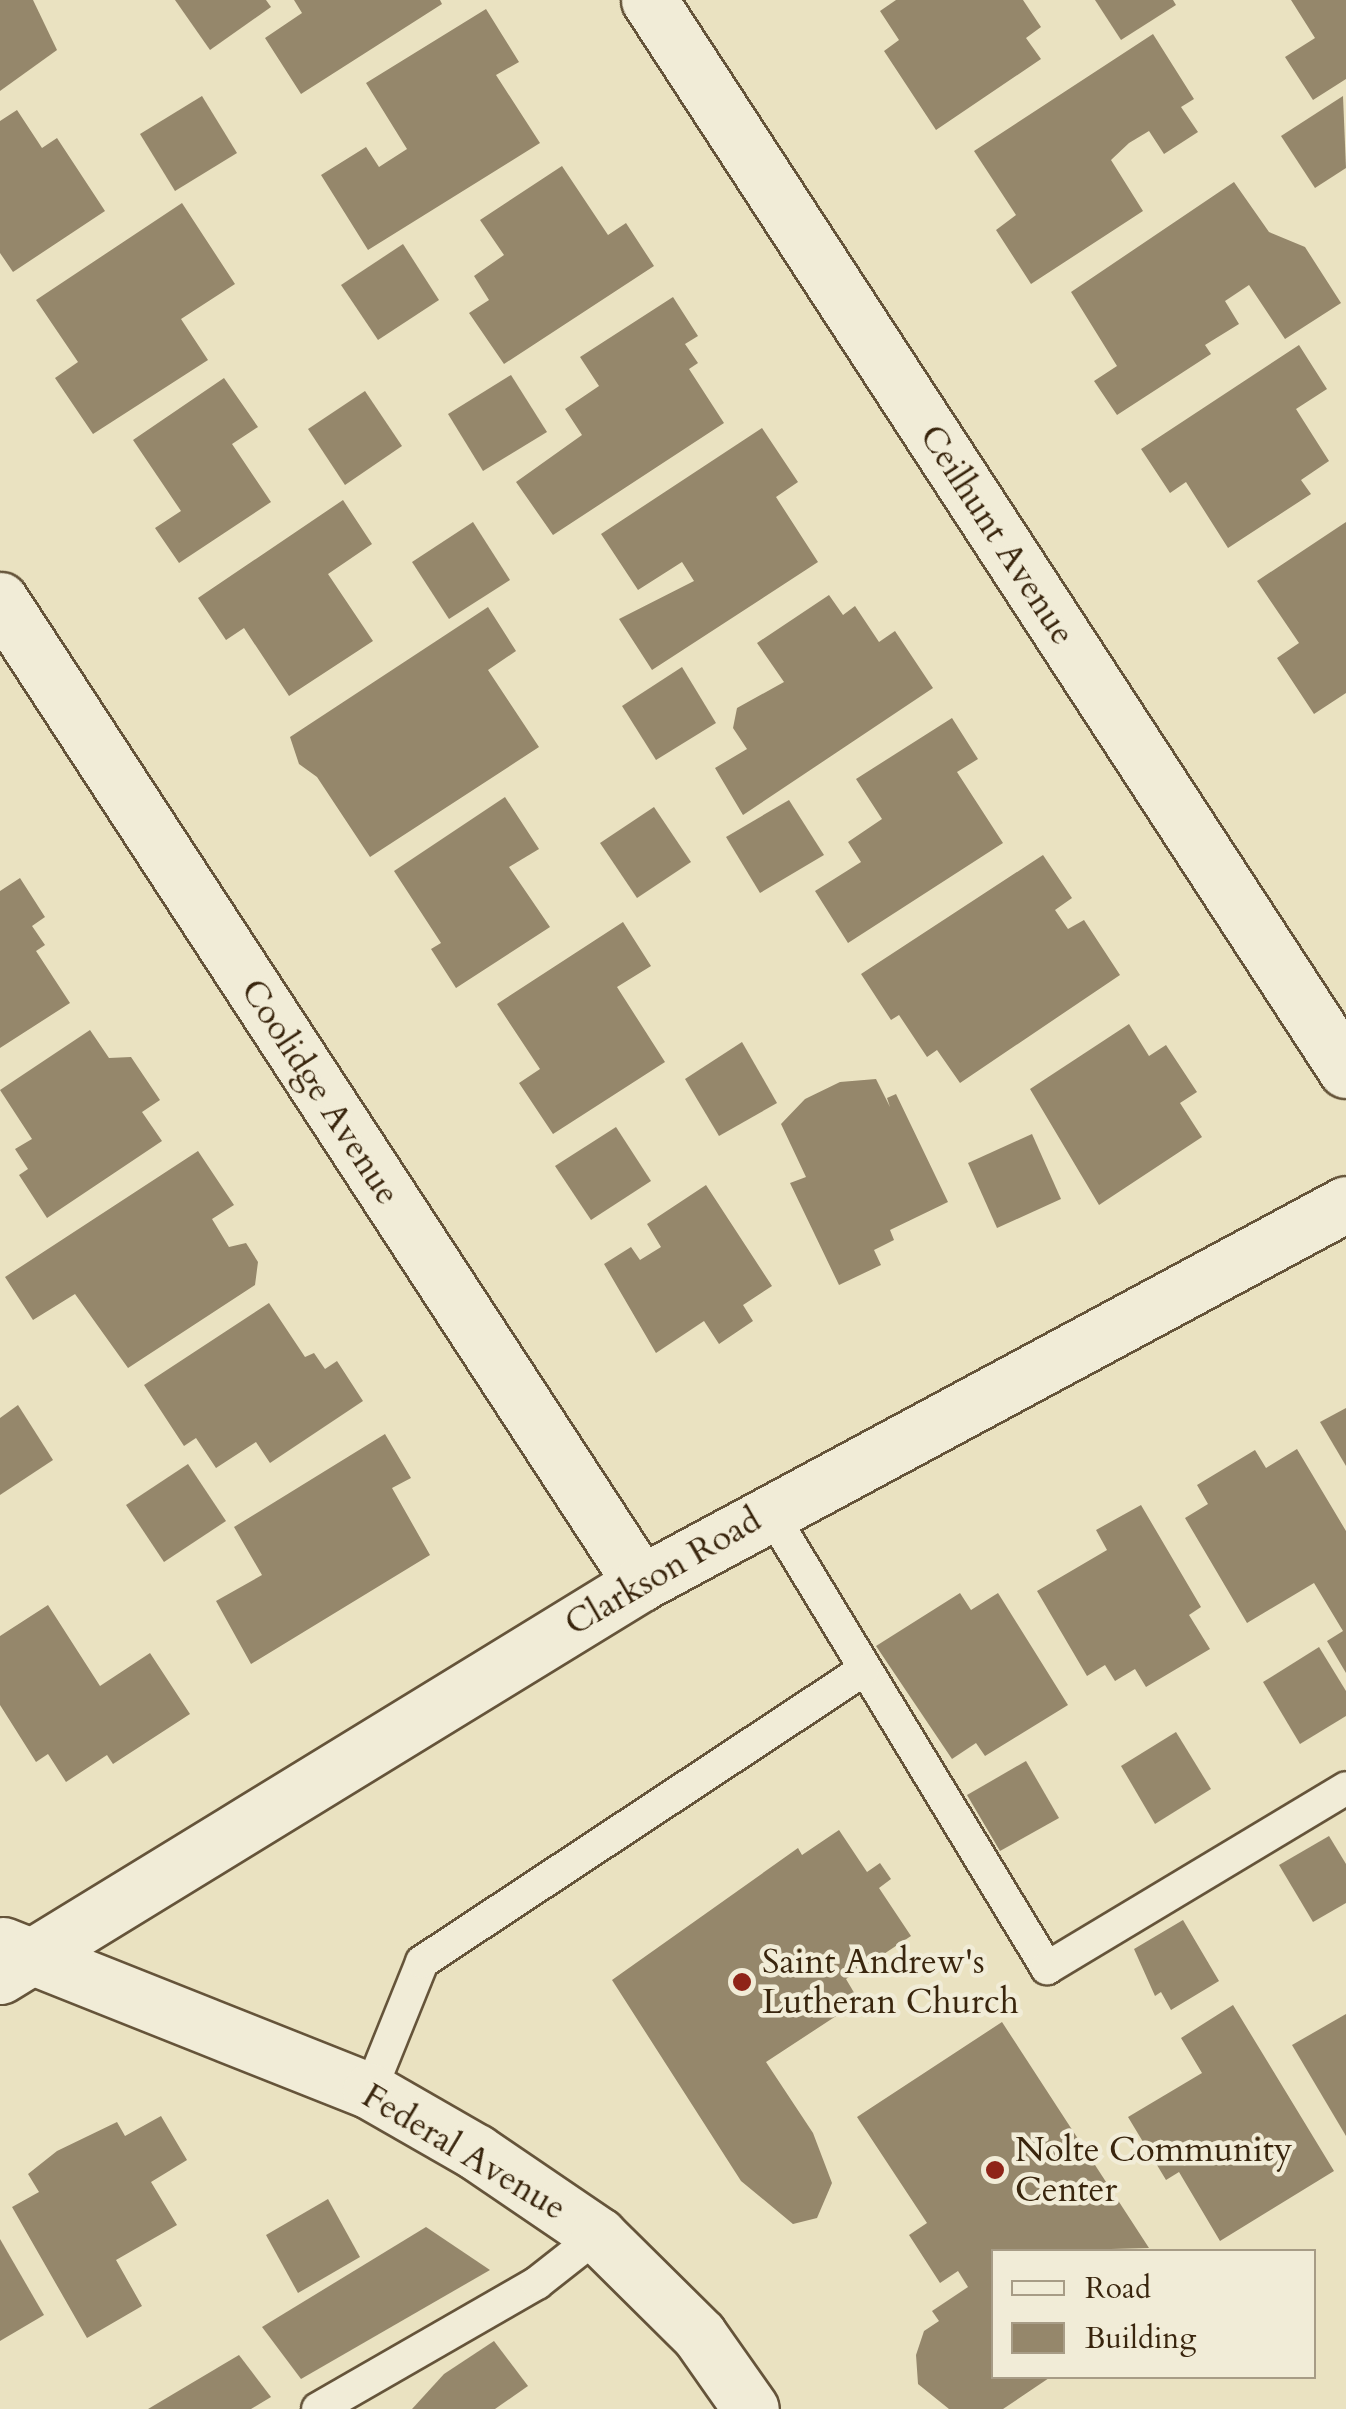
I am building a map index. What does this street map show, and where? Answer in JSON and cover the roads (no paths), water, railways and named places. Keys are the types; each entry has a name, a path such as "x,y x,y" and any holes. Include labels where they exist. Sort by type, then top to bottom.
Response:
{"street":[{"name":"Ceilhunt Avenue","path":"649,0 1346,1070"},
{"name":"Coolidge Avenue","path":"0,600 640,1584"},
{"name":"Clarkson Road","path":"9,1959 769,1510 1346,1204"},
{"name":"Federal Avenue","path":"9,1959 370,2091 598,2235 699,2335 751,2409"}],"lane":[{"path":"769,1510 862,1671 1047,1968 1346,1788"},
{"path":"370,2091 422,1962 862,1671"},
{"path":"318,2409 536,2283 598,2235"}],"place":[{"name":"Saint Andrew's Lutheran Church","path":"742,1982"},
{"name":"Nolte Community Center","path":"995,2170"}]}
